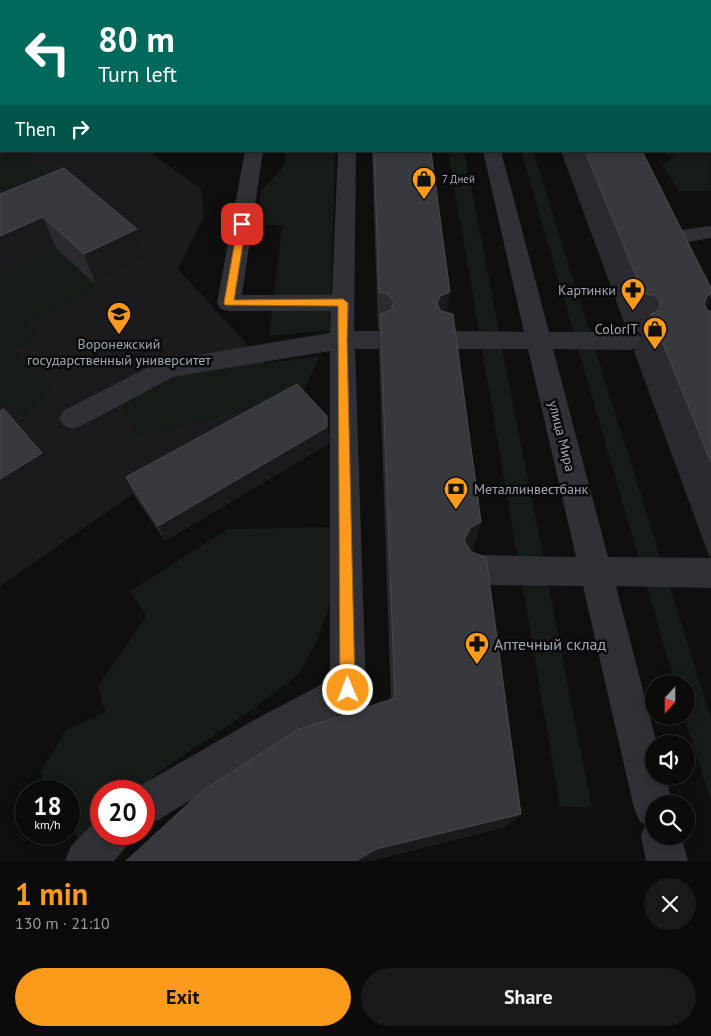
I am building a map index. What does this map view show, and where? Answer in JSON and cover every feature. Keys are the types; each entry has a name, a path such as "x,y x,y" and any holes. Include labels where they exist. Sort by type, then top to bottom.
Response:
{"street":[{"path":"254,152 229,303 343,303"},
{"path":"155,800 270,732 348,690 342,340 347,152"},
{"name":"улица Мира","path":"492,152 651,795"},
{"path":"682,236 711,232"},
{"path":"73,418 168,369 342,340 378,340"},
{"path":"446,340 630,341"},
{"path":"474,570 711,573"},
{"path":"86,861 101,845"},
{"path":"663,845 667,861"}],"shaded area":[{"name":"Воронежский государственный университет","path":"0,152 149,152 201,189 204,216 178,269 335,440 165,541 133,494 0,586"},
{"path":"19,152 75,199 0,231 0,158"},
{"path":"286,152 335,152 330,330 269,336 282,226 255,223 261,191 284,166"},
{"path":"448,152 464,152 592,808 560,806"},
{"path":"521,152 533,152 711,718 711,802 695,751 695,735 690,735 687,725 695,725 695,675 672,675"},
{"path":"658,152 711,152 711,191 679,191 662,165 674,157"},
{"path":"56,248 96,285 25,321 41,334 14,349 52,391 24,415 0,403 0,274"},
{"path":"320,356 305,389 223,416 135,435 122,407 168,376"},
{"path":"336,527 334,593 318,638 299,674 253,709 160,771 150,780 90,780 90,834 80,843 80,780 44,780 40,773 66,730 105,712 98,686 146,616 130,591 228,529"}],"building":[{"path":"374,152 431,152 450,292 440,296 437,304 441,311 453,314 481,522 470,528 464,540 471,552 486,557 521,814 376,849 356,861 126,861 143,845 155,845 155,834 201,792 297,730 395,698 380,314 391,310 394,302 389,295 379,292"},
{"path":"585,152 643,152 711,288 711,294 707,296 704,304 708,311 711,311 711,462 651,314 658,311 661,303 656,296 643,293"},
{"path":"64,168 137,229 84,254 43,217 0,236 0,194"},
{"path":"297,384 327,416 327,427 158,526 126,477"},
{"path":"4,409 42,453 0,479 0,411"}],"place":[{"name":"7 Дней","path":"424,200"},
{"name":"Картинки","path":"633,311"},
{"name":"Воронежский государственный университет","path":"119,335"},
{"name":"ColorIT","path":"655,350"},
{"name":"Металлинвестбанк","path":"456,510"},
{"name":"Аптечный склад","path":"477,665"}],"route":[{"path":"242,224 229,303 343,303 348,690"}]}
